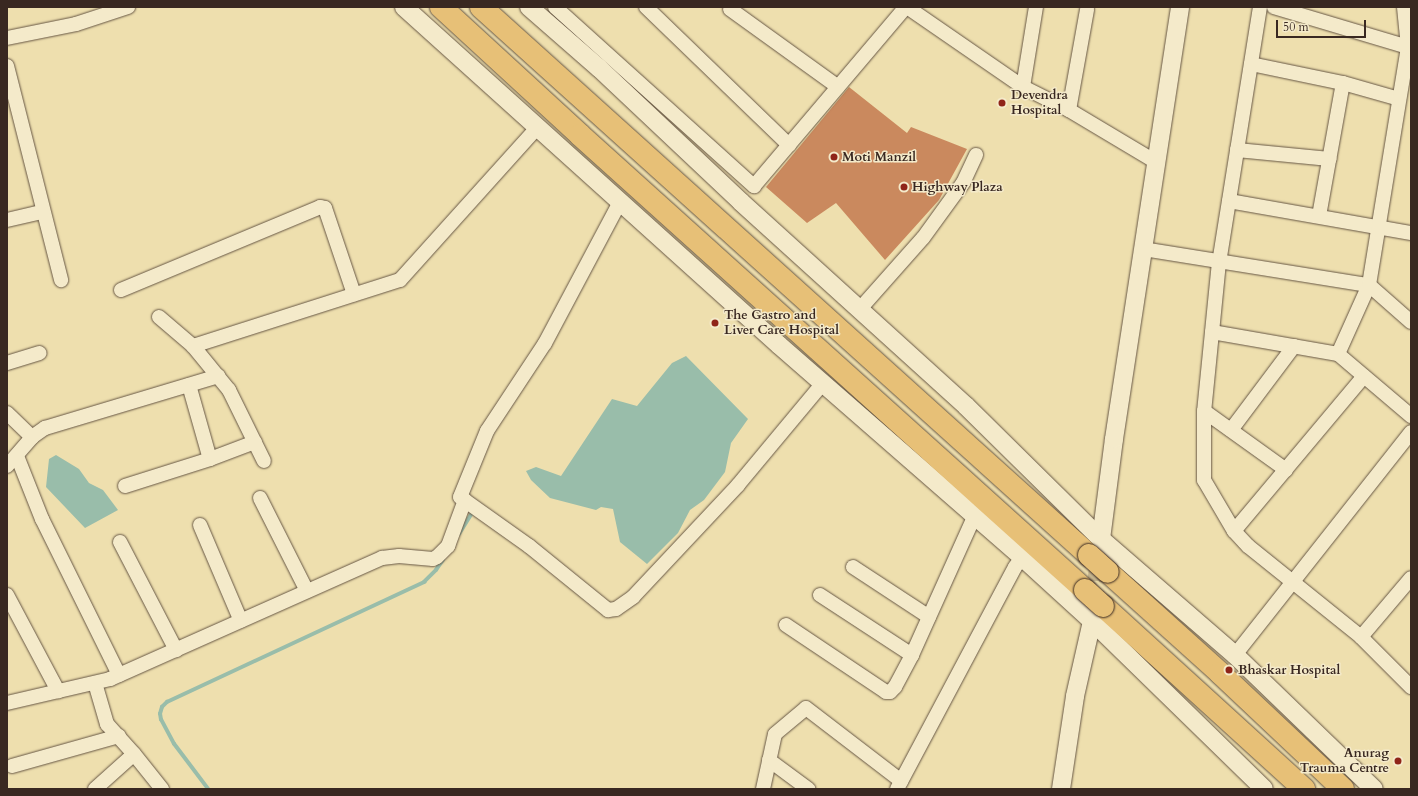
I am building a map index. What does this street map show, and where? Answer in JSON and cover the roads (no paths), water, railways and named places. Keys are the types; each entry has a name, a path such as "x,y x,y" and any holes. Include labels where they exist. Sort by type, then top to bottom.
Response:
{"highway":[{"path":"441,7 580,135 1085,590 1098,614 1304,789"},
{"path":"481,7 1095,547 1108,572 1209,663 1342,789"}],"street":[{"path":"7,38 76,24 128,7"},
{"path":"404,7 537,128 823,383 1022,557 1098,614 1264,789"},
{"path":"530,7 599,68 740,202 966,406 1095,547 1235,655 1374,789"},
{"path":"555,7 754,186 906,7 1023,87 1069,110 1156,162"},
{"path":"646,7 789,146"},
{"path":"1023,87 1036,7"},
{"path":"1095,547 1180,7"},
{"path":"1260,7 1219,262 1204,411 1204,480 1234,531 1248,546 1362,637 1411,687"},
{"path":"1274,7 1408,47"},
{"path":"1338,354 1369,285 1408,47 1404,7"},
{"path":"730,9 838,87"},
{"path":"1069,110 1087,10"},
{"path":"1251,64 1343,83 1399,99"},
{"path":"7,66 61,280"},
{"path":"1319,216 1343,83"},
{"path":"193,346 400,280 537,128"},
{"path":"1237,150 1330,159"},
{"path":"859,310 923,238 963,183 976,155"},
{"path":"1229,201 1411,233"},
{"path":"620,202 545,342 487,431 460,497 529,546 608,610 616,609 633,597 738,485 823,383"},
{"path":"121,290 320,207 325,208 354,294"},
{"path":"7,220 43,212"},
{"path":"1143,249 1369,285 1411,322"},
{"path":"159,317 193,346 230,390 264,461"},
{"path":"1212,332 1338,354 1411,416"},
{"path":"1231,430 1294,346"},
{"path":"7,363 40,353"},
{"path":"119,675 12,461 32,437 45,428 218,376"},
{"path":"1234,531 1364,376"},
{"path":"189,385 210,459"},
{"path":"1204,411 1286,470"},
{"path":"7,413 32,437"},
{"path":"1235,655 1411,432"},
{"path":"125,486 210,459 255,442"},
{"path":"260,498 307,591"},
{"path":"7,703 95,683 119,675 382,558 398,556 433,559 437,558 448,546 465,500"},
{"path":"786,625 886,692 890,692 895,687 912,655 975,515"},
{"path":"200,525 241,621"},
{"path":"120,542 176,650"},
{"path":"763,789 775,734 806,708 899,785 1015,567 1022,557"},
{"path":"853,567 929,617"},
{"path":"1362,637 1410,581"},
{"path":"7,595 58,691"},
{"path":"820,595 912,655"},
{"path":"1061,789 1075,696 1098,614"},
{"path":"95,683 107,724 119,736 162,789"},
{"path":"12,766 119,736"},
{"path":"95,789 134,754"},
{"path":"769,760 808,789"}],"waterway":[{"path":"459,534 471,515"},
{"path":"208,789 174,744 161,720 160,714 162,707 167,702 424,582 436,570 443,560"}],"tunnel":[{"path":"1093,608 1100,552"}],"place":[{"name":"Devendra Hospital","path":"1002,103"},
{"name":"Moti Manzil","path":"834,157"},
{"name":"Highway Plaza","path":"904,187"},
{"name":"The Gastro and Liver Care Hospital","path":"715,323"},
{"name":"Bhaskar Hospital","path":"1229,670"},
{"name":"Anurag Trauma Centre","path":"1398,761"}]}
